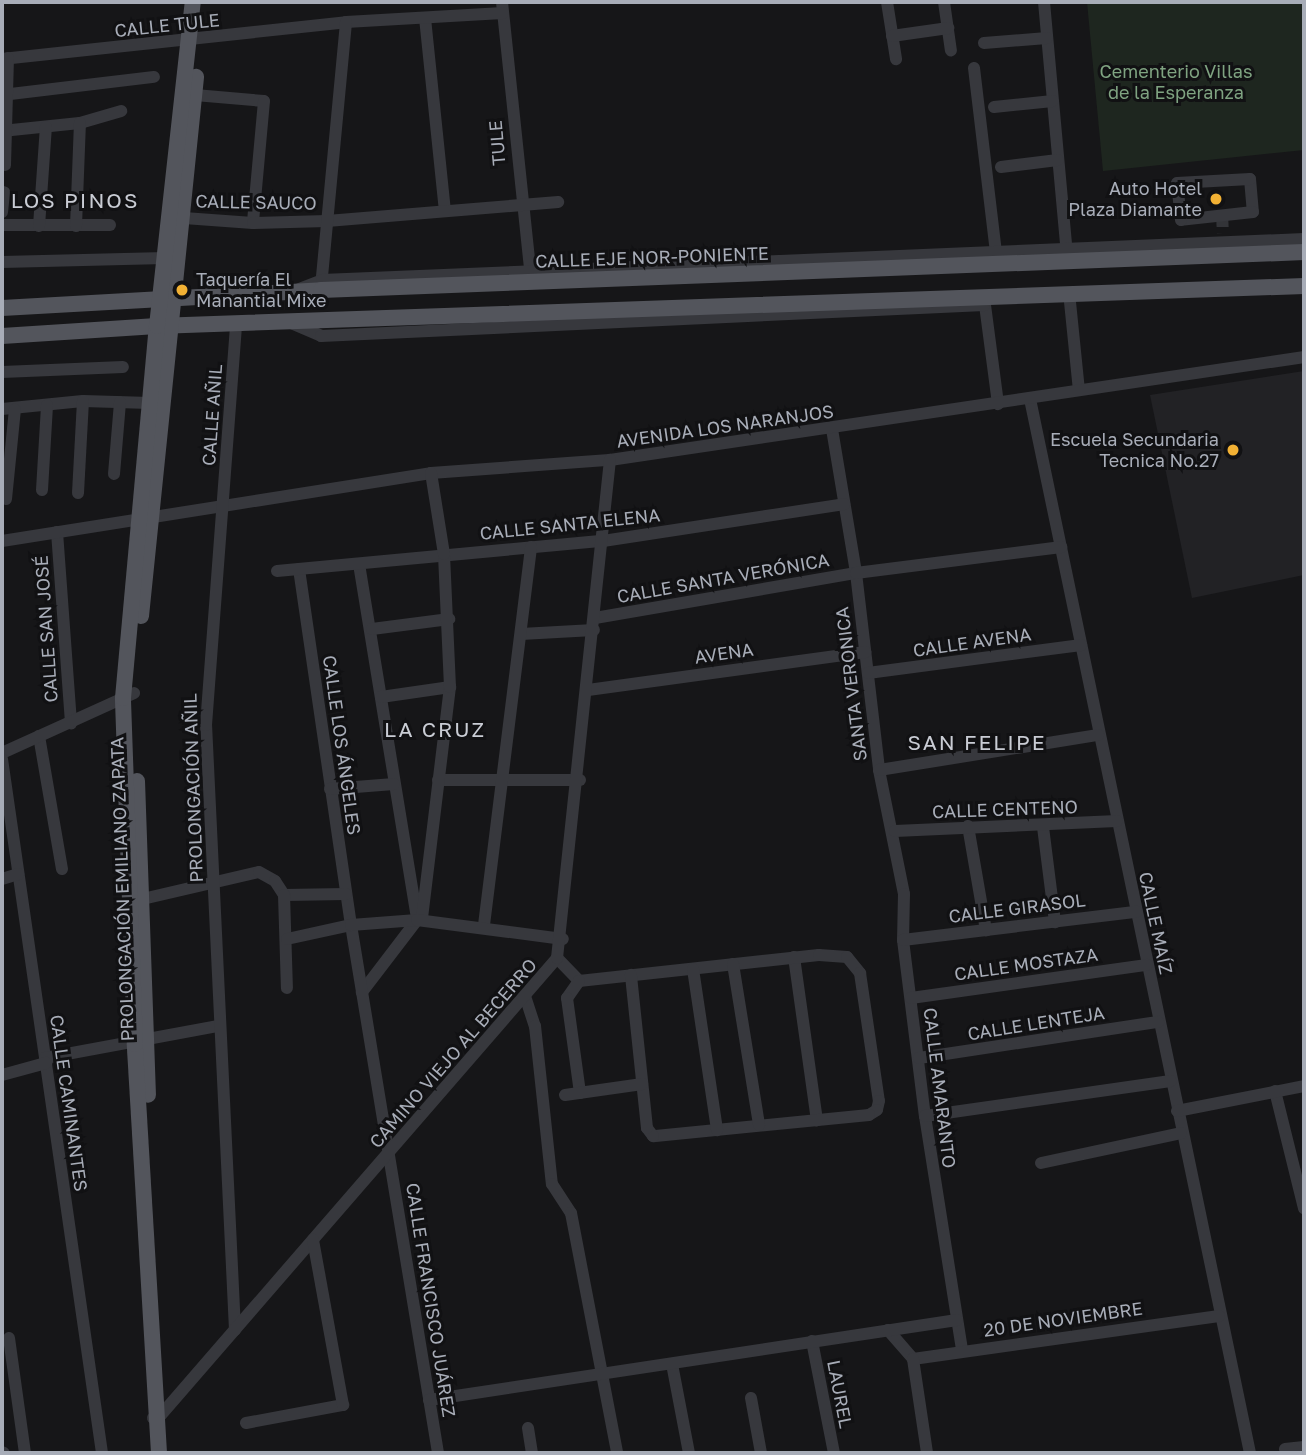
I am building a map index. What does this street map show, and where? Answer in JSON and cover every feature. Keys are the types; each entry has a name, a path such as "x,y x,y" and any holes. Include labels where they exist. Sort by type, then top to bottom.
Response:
{"main road":[{"path":"144,520 150,402 184,218 195,96 193,2"},
{"path":"168,298 165,258 195,41 203,2"},
{"name":"CALLE EJE NOR-PONIENTE","path":"2,308 287,292 321,285 530,275 1067,254 1304,252"},
{"path":"2,336 164,326 1304,286"},
{"path":"287,292 287,323"},
{"name":"PROLONGACIÓN EMILIANO ZAPATA","path":"159,1453 129,696 164,326"},
{"name":"PROLONGACIÓN EMILIANO ZAPATA","path":"156,1417 166,1453"}],"street":[{"path":"887,2 896,59"},
{"path":"944,2 951,51"},
{"path":"1044,2 1067,254"},
{"name":"CALLE TULE","path":"5,58 195,41 346,22 425,18 502,7"},
{"name":"TULE","path":"502,7 520,205 530,275"},
{"path":"425,18 445,211"},
{"path":"321,285 346,22"},
{"path":"892,36 948,28"},
{"path":"984,43 1047,38"},
{"path":"5,58 5,165"},
{"path":"974,68 996,252"},
{"path":"4,94 154,77"},
{"path":"195,96 264,102 253,223"},
{"path":"995,107 1053,101"},
{"path":"5,130 80,122 121,111"},
{"path":"76,226 80,122"},
{"path":"39,226 46,127"},
{"path":"1001,167 1058,160"},
{"path":"1251,178 1253,212 1222,215 1181,220 1177,183 1251,178"},
{"path":"2,212 4,192"},
{"name":"CALLE SAUCO","path":"184,218 253,223 327,221 558,202"},
{"path":"2,225 110,225"},
{"path":"530,275 996,252 1067,254 1224,237 1304,239"},
{"path":"2,262 165,258"},
{"path":"287,323 321,336 1304,293"},
{"path":"1070,302 1079,390"},
{"path":"985,305 998,404"},
{"name":"CALLE AÑIL","path":"223,507 236,325"},
{"name":"AVENIDA LOS NARANJOS","path":"2,541 431,473 610,460 1304,357"},
{"path":"2,372 123,367"},
{"name":"CALLE MAÍZ","path":"1030,399 1181,1133 1250,1453"},
{"path":"6,499 8,409 83,401 150,402"},
{"path":"78,493 83,401"},
{"path":"114,474 120,402"},
{"path":"42,490 47,405"},
{"name":"SANTA VERONICA","path":"832,429 856,573 879,770 895,831"},
{"name":"CAMINO VIEJO AL BECERRO","path":"156,1417 235,1330 557,958 563,939 580,780 610,460"},
{"path":"362,992 419,920 438,780 450,687 449,619 444,554 431,473"},
{"name":"CALLE SANTA ELENA","path":"277,571 603,541 844,504"},
{"name":"PROLONGACIÓN AÑIL","path":"223,507 206,680 215,883 217,1026 235,1330"},
{"name":"CALLE SAN JOSÉ","path":"57,532 71,723"},
{"path":"484,925 531,547"},
{"path":"856,573 1061,547"},
{"path":"359,564 419,920"},
{"name":"CALLE LOS ÁNGELES","path":"299,569 362,992"},
{"name":"CALLE SANTA VERÓNICA","path":"521,634 595,624 856,573"},
{"path":"372,629 449,619"},
{"name":"CALLE AVENA","path":"868,673 1081,645"},
{"name":"AVENA","path":"588,690 865,652"},
{"path":"382,697 450,687"},
{"path":"2,753 129,696"},
{"path":"879,770 1098,734"},
{"path":"39,736 62,869"},
{"name":"CALLE CAMINANTES","path":"2,759 102,1453"},
{"path":"438,780 580,780"},
{"path":"330,789 394,784"},
{"name":"CALLE CENTENO","path":"895,831 968,826 1043,827 1117,821"},
{"path":"968,826 986,930"},
{"path":"1043,827 1055,922"},
{"name":"CALLE AMARANTO","path":"895,831 904,894 904,940 925,1116 962,1350"},
{"path":"408,865 425,861"},
{"path":"136,901 259,872 275,881 284,895 288,988"},
{"path":"2,879 18,874"},
{"path":"284,895 346,894"},
{"name":"CALLE GIRASOL","path":"904,940 1136,912"},
{"path":"287,939 351,925 419,920 484,925 563,939"},
{"path":"580,1093 567,998 579,981 631,975 693,969 794,957 837,954 856,965 877,1088 877,1110 869,1115 653,1136 647,1128 631,975"},
{"path":"794,957 817,1120"},
{"path":"557,958 579,981"},
{"path":"733,964 759,1125"},
{"name":"CALLE MOSTAZA","path":"911,998 1147,965"},
{"path":"693,969 717,1130"},
{"name":"CALLE FRANCISCO JUÁREZ","path":"362,992 438,1453"},
{"path":"525,996 535,1026 552,1184 571,1213 617,1453"},
{"name":"CALLE LENTEJA","path":"919,1058 1158,1022"},
{"path":"2,1075 46,1060 217,1026"},
{"path":"925,1116 1171,1081"},
{"path":"565,1095 642,1084"},
{"path":"1177,1111 1304,1086"},
{"path":"1275,1091 1304,1208"},
{"path":"1041,1163 1181,1133"},
{"path":"246,1423 343,1405 313,1240"},
{"name":"20 DE NOVIEMBRE","path":"913,1359 1219,1315"},
{"path":"429,1400 957,1320"},
{"path":"888,1330 913,1359 927,1453"},
{"path":"9,1338 24,1453"},
{"name":"LAUREL","path":"812,1341 834,1453"},
{"path":"672,1364 689,1453"},
{"path":"751,1398 761,1453"},
{"path":"528,1428 532,1453"},
{"path":"1286,1449 1304,1447"}],"shaded area":[{"name":"Escuela Secundaria Tecnica No.27","path":"1304,371 1304,575 1192,598 1150,395"}],"green space":[{"name":"Cementerio Villas de la Esperanza","path":"1087,2 1304,2 1304,150 1103,171"}],"tunnel":[{"path":"1222,215 1223,233"}],"place":[{"name":"Auto Hotel Plaza Diamante","path":"1216,199"},
{"name":"Taquería El Manantial Mixe","path":"182,290"},
{"name":"Escuela Secundaria Tecnica No.27","path":"1233,450"}],"district":[{"name":"LOS PINOS","path":"75,200"},
{"name":"LA CRUZ","path":"435,729"},
{"name":"SAN FELIPE","path":"977,742"}]}
